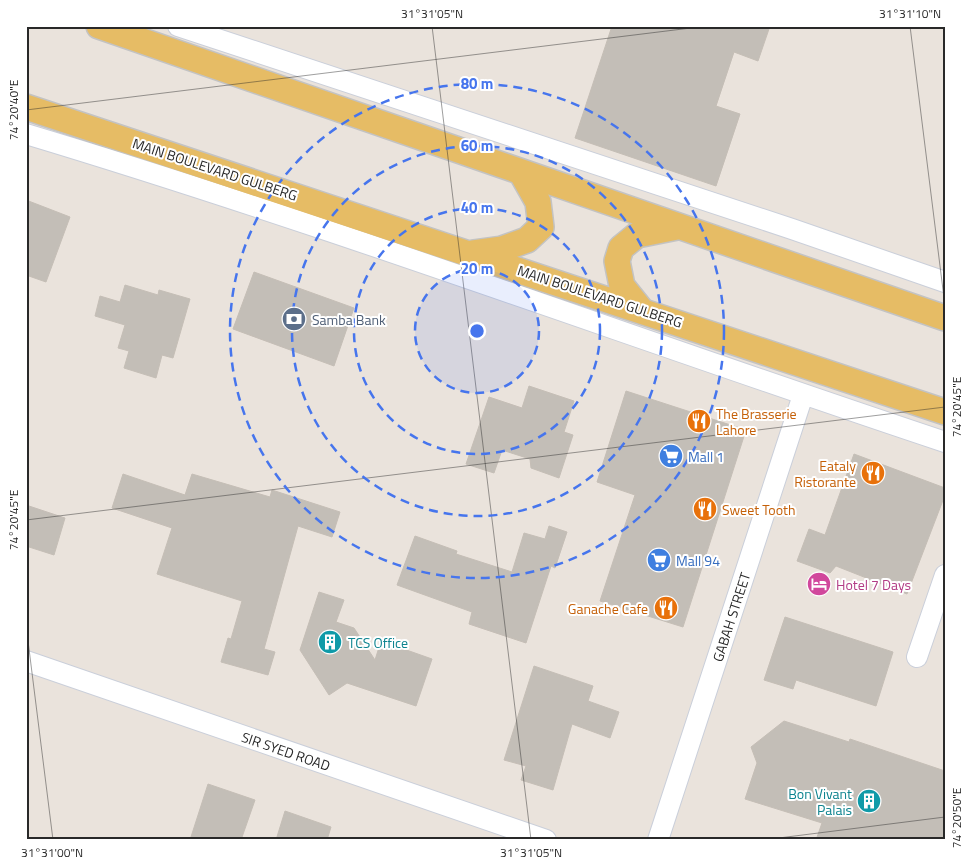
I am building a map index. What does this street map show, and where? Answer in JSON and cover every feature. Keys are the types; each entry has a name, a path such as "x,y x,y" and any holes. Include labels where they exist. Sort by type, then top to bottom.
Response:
{"main road":[{"path":"99,26 945,318"},
{"name":"MAIN BOULEVARD GULBERG","path":"26,107 945,412"},
{"path":"469,253 502,249 527,240 541,227 538,202 520,172"},
{"path":"642,310 622,286 617,261 621,248 637,235 679,226"}],"street":[{"path":"178,26 792,229 945,282"},
{"path":"26,134 138,168 446,270 803,395 945,442"},
{"name":"GABAH STREET","path":"658,840 803,395"},
{"path":"917,657 945,575"},
{"name":"SIR SYED ROAD","path":"26,661 546,840"}],"building":[{"path":"612,26 770,26 758,61 734,52 716,106 740,114 716,186 575,138"},
{"path":"26,200 70,217 46,282 26,275"},
{"name":"Samba Bank","path":"254,272 354,308 334,366 233,329"},
{"path":"125,285 158,295 159,290 190,299 173,358 162,355 156,378 124,368 129,351 118,348 125,325 95,316 100,296 120,302"},
{"path":"529,386 574,401 564,432 573,435 559,478 531,468 530,459 502,450 494,473 466,464 489,397 522,408"},
{"path":"626,391 746,430 683,627 600,601 635,495 597,482"},
{"path":"854,454 945,488 945,495 907,594 836,566 830,573 797,561 809,529 825,535"},
{"path":"123,474 185,495 192,474 270,497 272,490 340,512 332,537 298,526 264,649 275,652 268,675 221,662 228,638 231,639 242,601 157,574 172,528 112,508"},
{"path":"26,505 65,518 54,555 26,546"},
{"path":"549,526 567,532 555,568 551,566 526,643 469,624 472,612 397,585 415,536 457,551 456,554 512,572 524,533 545,539"},
{"path":"319,592 344,600 336,622 354,628 375,660 381,641 432,659 416,706 347,683 329,695 300,650"},
{"path":"785,617 893,652 876,706 796,680 793,689 764,680"},
{"path":"534,666 593,686 588,701 619,712 610,738 572,724 553,790 521,780 526,766 504,760"},
{"path":"784,721 849,742 850,739 945,771 945,840 816,840 822,823 745,799 757,763 751,747"},
{"path":"208,784 255,800 241,840 190,840"},
{"path":"285,811 331,827 327,840 276,840"}],"place":[{"name":"Samba Bank","path":"294,319"},
{"name":"The Brasserie Lahore","path":"699,421"},
{"name":"Mall 1","path":"671,456"},
{"name":"Eataly Ristorante","path":"873,473"},
{"name":"Sweet Tooth","path":"705,509"},
{"name":"Mall 94","path":"659,560"},
{"name":"Hotel 7 Days","path":"819,584"},
{"name":"Ganache Cafe","path":"666,608"},
{"name":"TCS Office","path":"330,642"},
{"name":"Bon Vivant Palais","path":"869,801"}]}
